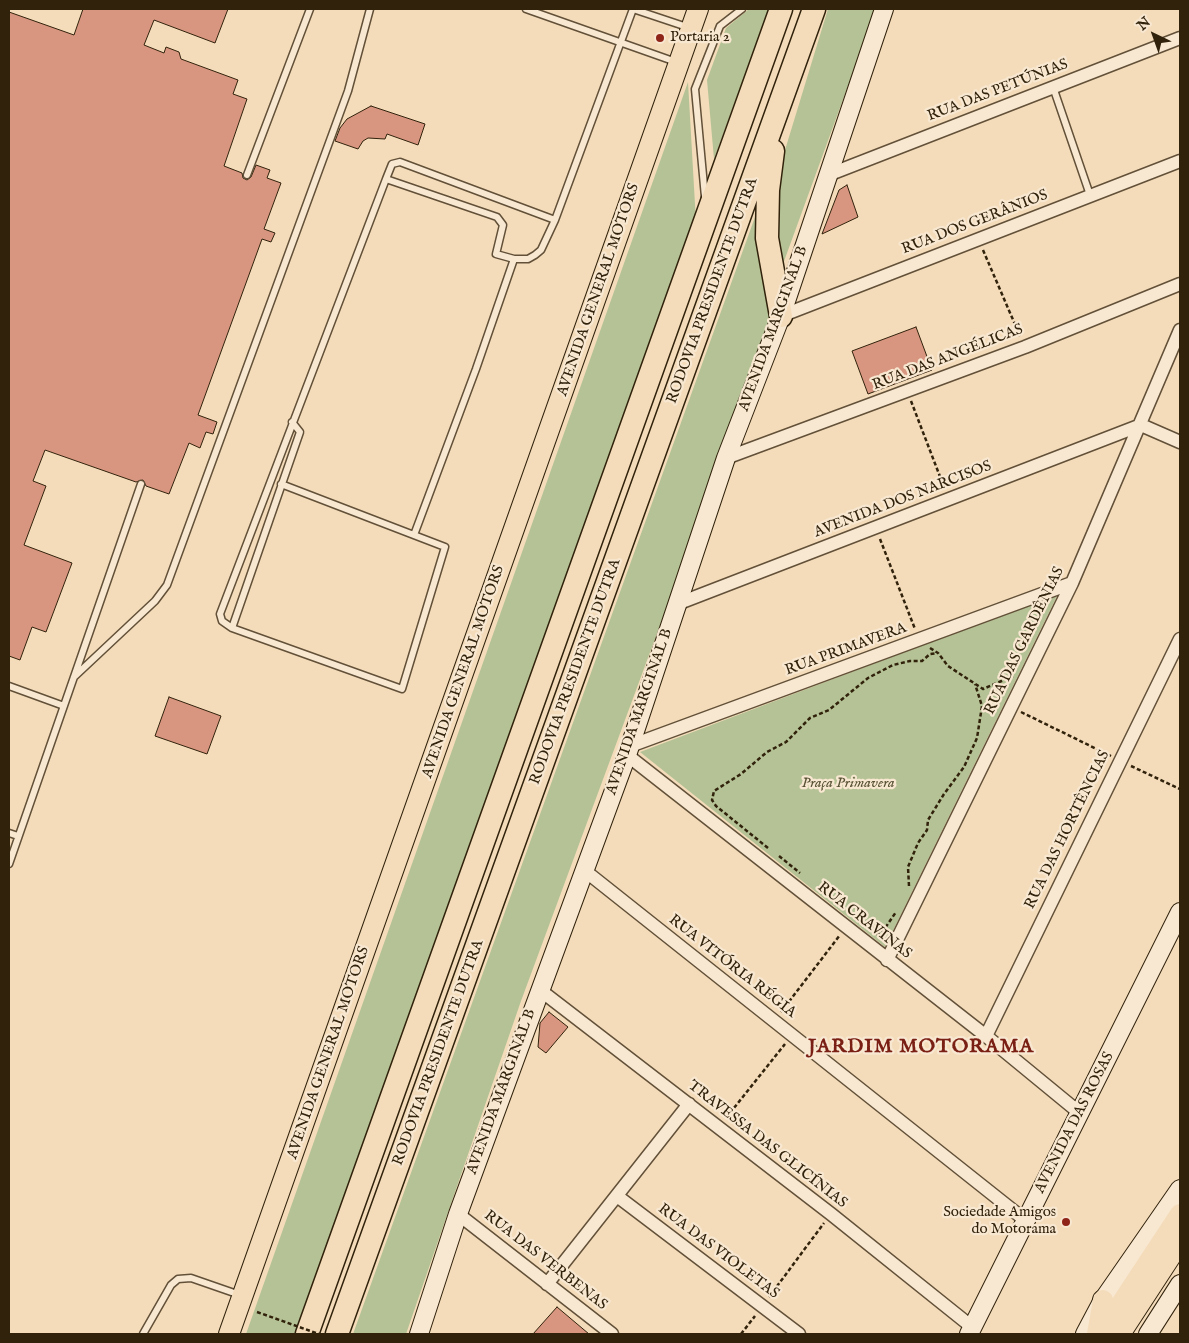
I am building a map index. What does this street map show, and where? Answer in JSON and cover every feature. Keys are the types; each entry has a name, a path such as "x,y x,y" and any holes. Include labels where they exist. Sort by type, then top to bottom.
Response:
{"highway":[{"name":"RODOVIA PRESIDENTE DUTRA","path":"307,1334 781,9"},
{"name":"RODOVIA PRESIDENTE DUTRA","path":"337,1334 814,9"},
{"path":"779,107 768,190 768,238 781,316"}],"main road":[{"name":"AVENIDA GENERAL MOTORS","path":"229,1334 698,9"},
{"path":"1101,1334 1180,1214"},
{"path":"1120,1334 1180,1242"},
{"path":"1097,1334 1103,1300"}],"street":[{"name":"AVENIDA MARGINAL B","path":"420,1334 458,1214 628,750 726,458 781,316 884,9"},
{"name":"RUA DAS PETÚNIAS","path":"828,175 1180,38"},
{"name":"RUA DOS GERÂNIOS","path":"781,316 1180,161"},
{"name":"RUA DAS ANGÉLICAS","path":"726,458 1025,347 1180,284"},
{"name":"RUA DAS GARDÊNIAS","path":"887,960 1072,584 1180,330"},
{"path":"1141,425 1180,442"},
{"name":"AVENIDA DOS NARCISOS","path":"676,604 1141,425"},
{"name":"RUA PRIMAVERA","path":"628,750 1072,584"},
{"name":"RUA DAS HORTÊNCIAS","path":"986,1036 1180,639"},
{"name":"RUA CRAVINAS","path":"628,750 846,928 986,1036 1081,1114"},
{"name":"RUA VITÓRIA RÉGIA","path":"584,870 1025,1220"},
{"name":"AVENIDA DAS ROSAS","path":"971,1331 1025,1220 1081,1114 1180,912"},
{"name":"TRAVESSA DAS GLICÍNIAS","path":"540,990 831,1214 971,1331"},
{"path":"547,1284 689,1104"},
{"path":"1084,1334 1103,1300 1180,1189"},
{"name":"RUA DAS VIOLETAS","path":"617,1196 799,1334"},
{"name":"RUA DAS VERBENAS","path":"458,1214 612,1334"},
{"path":"1148,1334 1180,1284"}],"lane":[{"path":"248,175 310,9"},
{"path":"74,677 156,601 167,585 348,91 370,9"},
{"path":"526,9 678,64"},
{"path":"386,178 498,217 503,225 496,254 514,259 528,259 541,250 555,220 633,9 691,28"},
{"path":"707,217 695,89 720,26 742,9"},
{"path":"1052,87 1090,195"},
{"path":"281,484 446,547 402,689 232,628 222,621 220,614 392,164 400,162 555,220"},
{"path":"414,535 473,377 514,259"},
{"path":"232,628 300,432 292,422"},
{"path":"9,864 140,484"},
{"path":"9,686 64,706"},
{"path":"9,833 18,836"},
{"path":"143,1334 171,1285 178,1279 191,1278 243,1296"}],"path":[{"path":"979,240 1025,347"},
{"path":"907,391 950,500"},
{"path":"876,528 919,641 938,653 948,666 983,689 1030,669"},
{"path":"801,874 716,806 712,800 714,791 741,774 767,752 786,742 810,718 829,710 868,678 893,665 910,660 922,661 930,654 938,653"},
{"path":"910,891 908,867 918,842 927,830 928,820 964,767 977,738 982,706 975,684"},
{"path":"1011,707 1180,789"},
{"path":"872,931 878,935 881,934 898,909"},
{"path":"774,1021 846,928"},
{"path":"718,1127 792,1035"},
{"path":"741,1334 831,1214"},
{"path":"257,1312 319,1334"}],"green space":[{"path":"749,9 769,9 714,159 707,80 726,28"},
{"path":"828,9 876,9 783,264 776,236 778,173"},
{"path":"688,82 696,222 297,1334 246,1334"},
{"path":"755,217 770,292 773,320 521,1001 406,1334 353,1334"},
{"name":"Praça Primavera","path":"1058,594 885,947 640,752"}],"building":[{"path":"83,9 228,9 215,43 154,20 144,45 164,53 166,47 179,52 181,59 238,80 233,94 247,99 224,166 242,173 243,178 247,180 251,177 256,165 270,170 267,178 281,183 264,229 275,233 271,242 262,239 198,415 217,422 213,434 206,432 200,448 189,443 169,494 146,486 143,480 136,482 45,450 33,481 46,486 24,545 72,563 46,632 32,627 20,660 9,656 9,12 74,35"},
{"path":"371,106 425,124 418,145 387,134 385,139 368,138 363,141 358,149 335,141 340,128 347,119"},
{"path":"847,185 858,217 822,234 839,190"},
{"path":"916,327 932,370 868,394 852,351"},
{"path":"169,697 221,716 207,754 155,736"},
{"path":"549,1012 568,1027 546,1053 538,1047 540,1023"},
{"path":"557,1307 589,1334 533,1334"}],"place":[{"name":"Portaria 2","path":"660,38"},
{"name":"Sociedade Amigos do Motorama","path":"1066,1222"}],"district":[{"name":"JARDIM MOTORAMA","path":"921,1048"}]}
